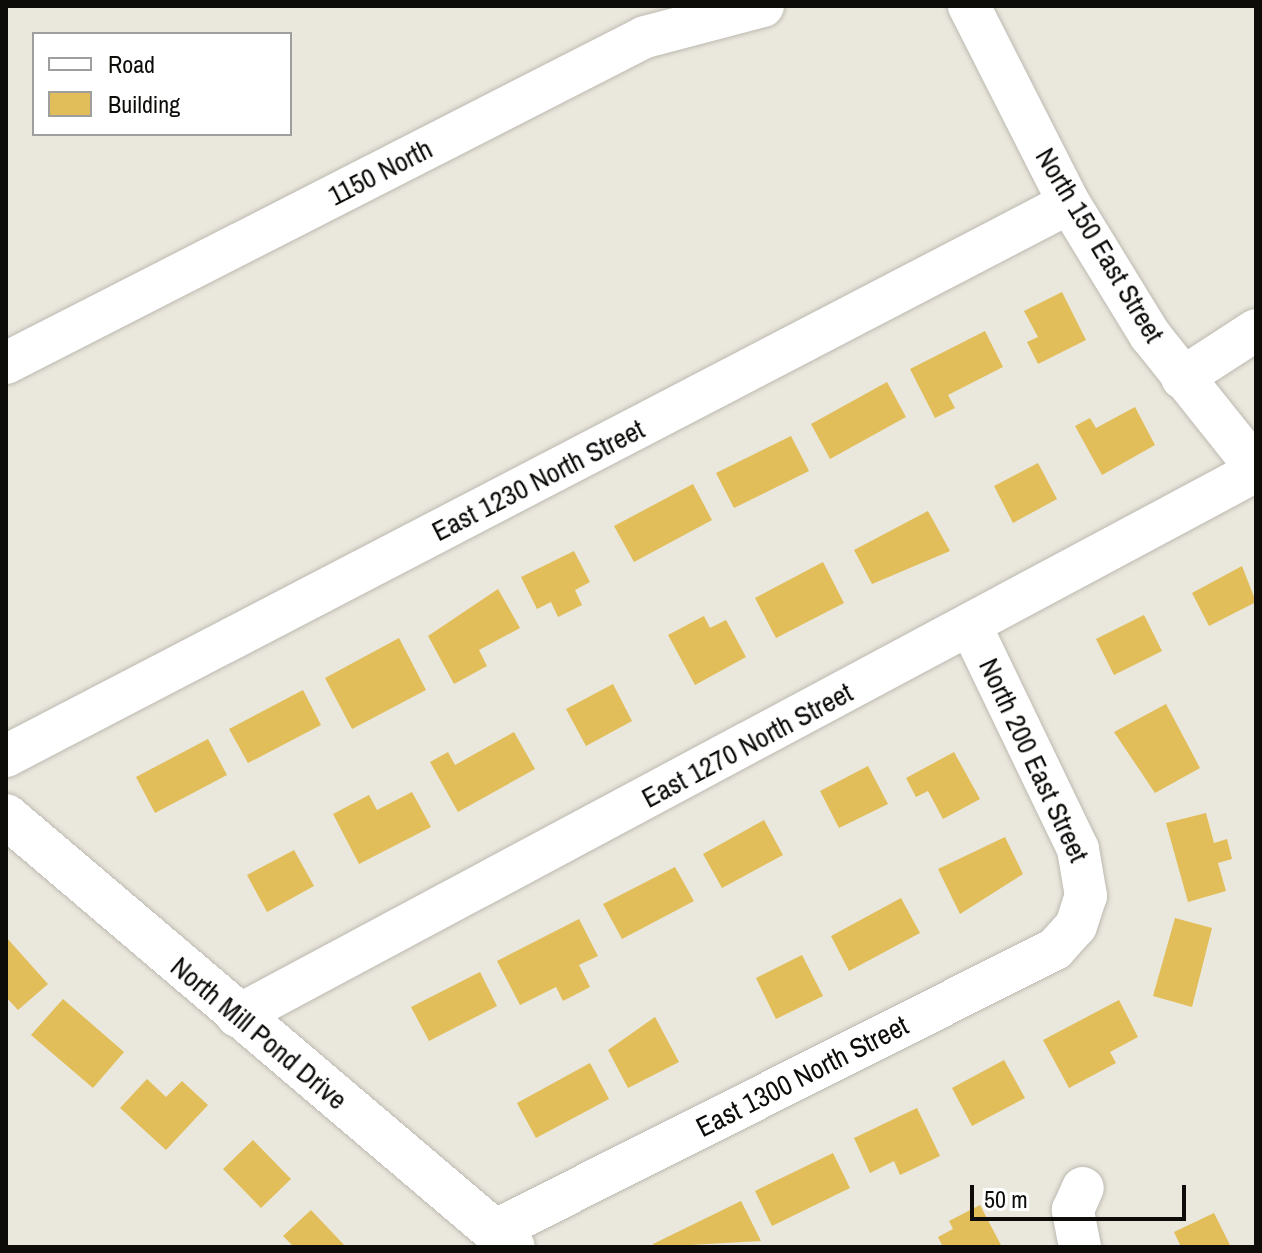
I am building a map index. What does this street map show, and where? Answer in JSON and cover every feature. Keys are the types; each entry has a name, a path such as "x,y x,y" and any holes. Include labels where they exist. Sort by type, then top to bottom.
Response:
{"main road":[{"name":"North Mill Pond Drive","path":"6,816 237,1016 504,1239"}],"street":[{"name":"1150 North","path":"6,363 637,22 763,6"},
{"name":"North 150 East Street","path":"969,6 1069,203 1182,378 1256,469"},
{"name":"East 1230 North Street","path":"6,756 1069,203"},
{"path":"1182,378 1256,330"},
{"name":"East 1270 North Street","path":"237,1016 971,627 1256,469"},
{"name":"North 200 East Street","path":"971,627 1078,849 1086,896"},
{"name":"East 1300 North Street","path":"504,1239 1055,949 1076,926 1086,896"},
{"path":"1080,1247 1073,1210 1083,1188"}],"building":[{"path":"1062,292 1086,340 1038,364 1027,342 1038,337 1024,311"},
{"path":"985,331 1003,367 948,395 955,408 935,418 910,369"},
{"path":"887,382 906,417 830,459 811,424"},
{"path":"1135,407 1155,445 1102,475 1075,426 1090,418 1096,428"},
{"path":"791,436 809,471 734,508 716,473"},
{"path":"1038,463 1057,499 1013,523 994,486"},
{"path":"693,484 712,520 634,562 614,526"},
{"path":"928,511 950,551 872,584 854,550"},
{"path":"574,551 590,582 575,590 582,605 558,617 551,602 537,609 521,577"},
{"path":"823,562 844,603 776,638 755,598"},
{"path":"1242,566 1256,602 1209,626 1192,593"},
{"path":"498,589 520,628 479,650 487,666 454,684 428,636"},
{"path":"1144,615 1162,651 1114,675 1096,639"},
{"path":"704,616 710,628 726,620 746,657 695,685 668,635"},
{"path":"399,638 426,690 352,729 325,678"},
{"path":"613,684 632,721 586,746 566,709"},
{"path":"303,690 321,725 248,763 229,729"},
{"path":"1166,704 1200,768 1155,793 1114,732"},
{"path":"514,732 535,769 458,812 430,762 448,752 455,765"},
{"path":"208,739 227,775 155,813 136,777"},
{"path":"954,752 980,799 943,819 928,791 916,797 906,778"},
{"path":"868,766 888,804 839,828 820,791"},
{"path":"412,792 431,827 359,864 333,814 369,795 377,810"},
{"path":"1206,813 1214,843 1227,839 1232,859 1218,863 1226,891 1188,902 1166,823"},
{"path":"764,820 783,855 722,888 703,854"},
{"path":"1005,837 1023,874 960,914 938,869"},
{"path":"294,850 314,886 267,912 247,875"},
{"path":"675,867 694,901 622,939 603,904"},
{"path":"901,898 920,933 849,971 831,936"},
{"path":"1175,918 1212,928 1192,1007 1153,996"},
{"path":"579,919 598,956 579,965 590,987 563,1001 556,987 520,1005 497,961"},
{"path":"6,937 48,984 18,1010 6,997"},
{"path":"802,955 823,996 776,1019 756,978"},
{"path":"480,972 497,1006 429,1041 411,1007"},
{"path":"63,999 124,1052 93,1088 31,1035"},
{"path":"1119,1000 1138,1037 1110,1052 1116,1063 1069,1088 1043,1040"},
{"path":"655,1017 679,1062 628,1088 608,1050"},
{"path":"1004,1060 1025,1098 972,1126 952,1088"},
{"path":"590,1063 609,1099 536,1138 517,1103"},
{"path":"147,1079 166,1097 182,1081 208,1105 166,1150 120,1108"},
{"path":"917,1108 940,1156 900,1175 894,1161 870,1173 854,1138"},
{"path":"253,1140 291,1179 261,1208 223,1169"},
{"path":"833,1153 850,1188 772,1226 755,1191"},
{"path":"741,1201 761,1241 654,1247 653,1244"},
{"path":"980,1205 1002,1247 943,1247 938,1237 953,1229 949,1221"},
{"path":"311,1210 346,1247 294,1247 283,1236"},
{"path":"1214,1213 1231,1247 1181,1247 1174,1232"}]}
